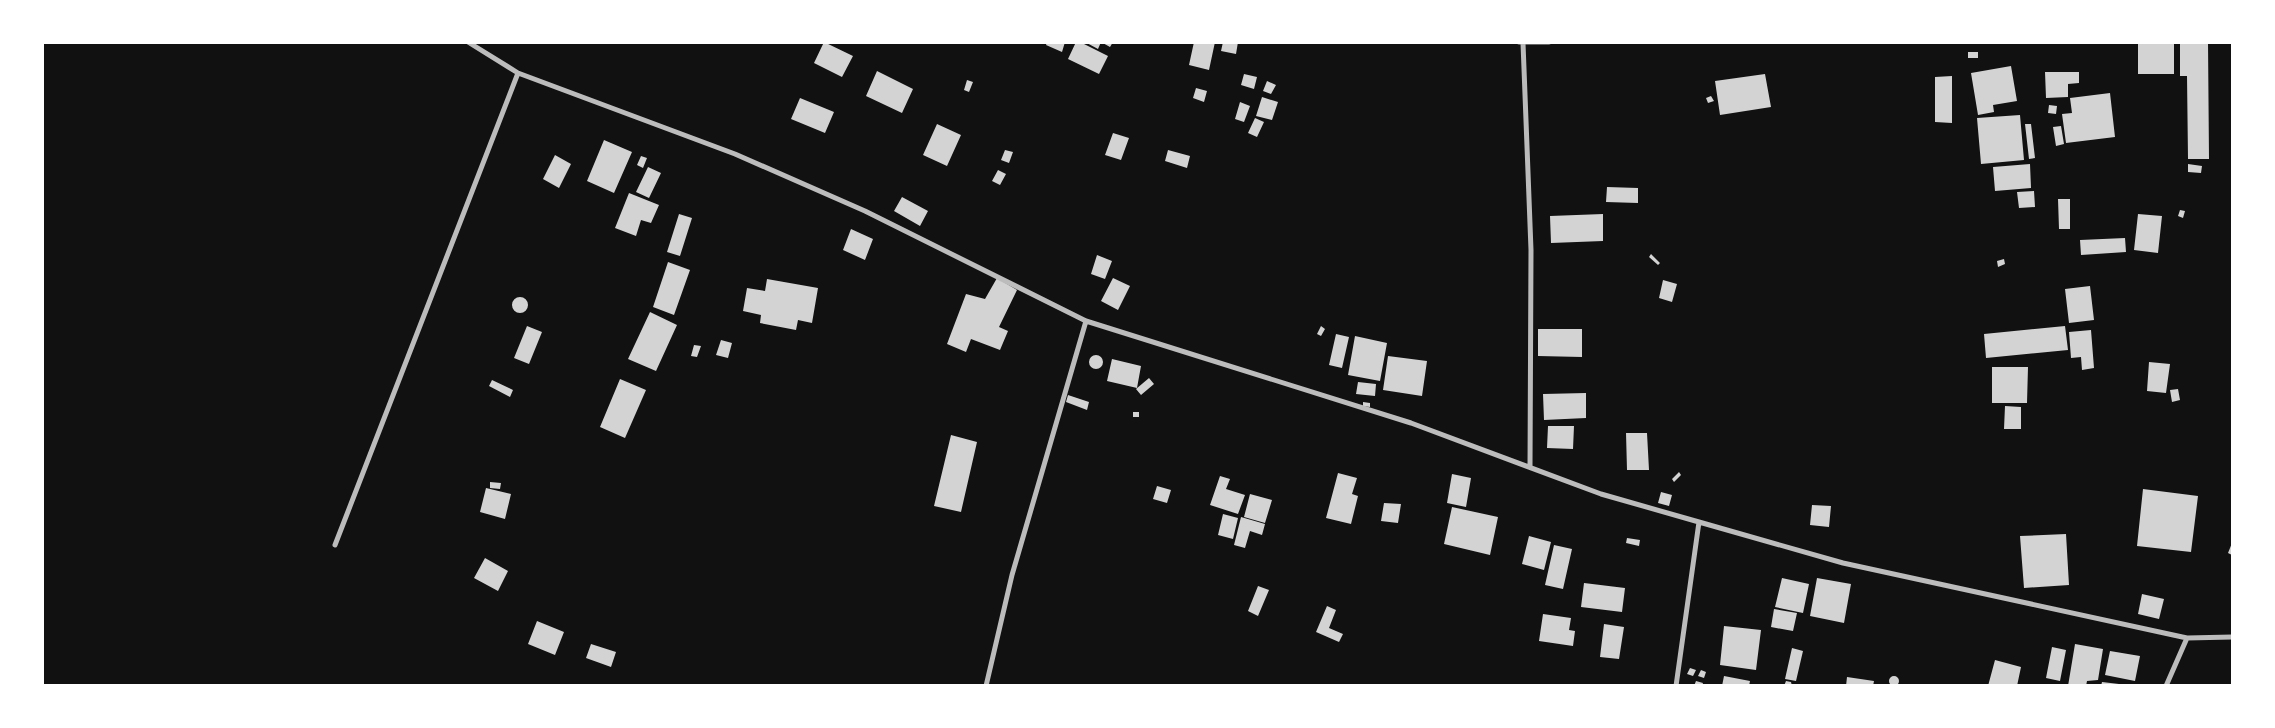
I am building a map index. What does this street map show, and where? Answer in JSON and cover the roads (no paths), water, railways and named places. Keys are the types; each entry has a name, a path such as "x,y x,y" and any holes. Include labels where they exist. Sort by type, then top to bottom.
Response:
{"street":[{"path":"468,42 518,73 735,154 865,210 1086,321 1411,423 1601,494 1843,563 2187,638 2232,637"},
{"path":"1530,467 1531,250 1521,43 1549,42"},
{"path":"335,545 518,73"},
{"path":"986,686 1012,575 1086,321"},
{"path":"1676,686 1699,522"},
{"path":"2166,686 2187,638"}]}
